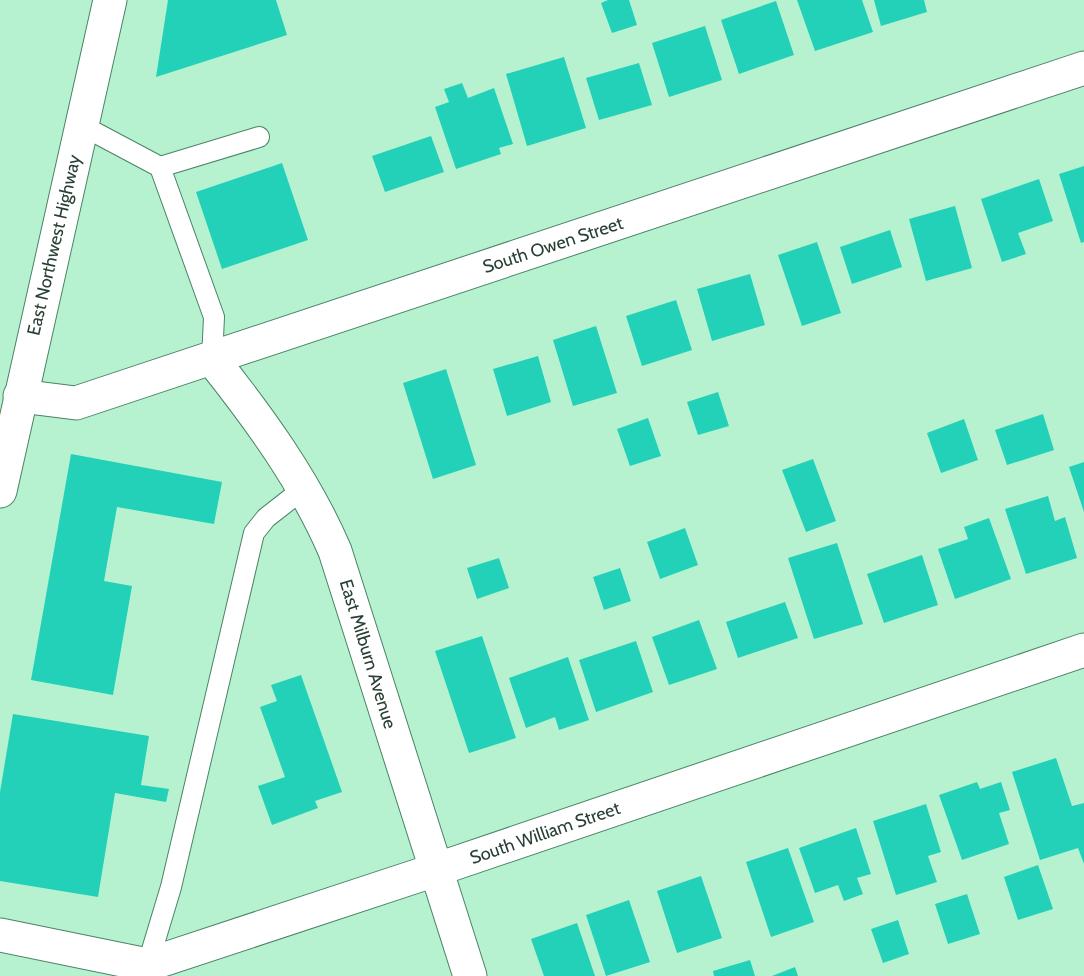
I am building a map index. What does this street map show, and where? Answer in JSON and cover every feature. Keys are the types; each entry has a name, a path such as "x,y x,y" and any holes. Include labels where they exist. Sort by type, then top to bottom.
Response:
{"street":[{"name":"East Northwest Highway","path":"0,491 110,0"},
{"name":"South Owen Street","path":"20,396 76,403 1084,68"},
{"name":"East Milburn Avenue","path":"212,359 249,405 303,489 322,521 335,551 470,976"},
{"name":"South William Street","path":"0,935 146,970 1084,650"}],"lane":[{"path":"81,126 160,167 214,317 212,359"},
{"path":"160,167 260,137"},
{"path":"146,970 171,887 254,533 266,518 303,489"}],"building":[{"path":"168,0 276,0 287,35 156,77"},
{"path":"608,0 629,0 637,25 612,33 601,3"},
{"path":"797,0 862,0 873,32 815,51"},
{"path":"874,0 924,0 927,12 881,26"},
{"path":"776,1 794,55 739,74 721,20"},
{"path":"705,26 722,80 669,97 652,43"},
{"path":"564,57 586,128 527,146 506,74"},
{"path":"639,63 652,105 599,120 586,78"},
{"path":"462,83 468,98 494,88 513,144 499,148 501,154 456,169 435,107 449,102 444,89"},
{"path":"431,136 444,172 385,192 372,156"},
{"path":"282,163 308,240 222,269 196,192"},
{"path":"1084,166 1084,242 1081,243 1059,174"},
{"path":"1039,179 1053,221 1018,233 1026,254 1002,262 981,199"},
{"path":"955,206 972,268 926,281 909,219"},
{"path":"890,230 902,267 852,284 840,247"},
{"path":"817,242 841,313 802,326 778,255"},
{"path":"750,274 765,325 712,341 697,289"},
{"path":"676,300 692,350 642,366 626,316"},
{"path":"596,326 617,393 573,406 553,340"},
{"path":"538,356 551,402 507,416 493,369"},
{"path":"446,369 476,465 433,479 403,383"},
{"path":"718,392 729,426 698,435 687,402"},
{"path":"1043,414 1054,450 1007,465 995,430"},
{"path":"648,418 661,456 630,466 617,429"},
{"path":"964,419 978,460 941,473 927,433"},
{"path":"71,454 222,482 214,524 117,507 104,581 132,586 113,695 31,680"},
{"path":"813,459 836,521 806,532 782,470"},
{"path":"1084,462 1084,512 1069,467"},
{"path":"1048,496 1055,521 1065,517 1077,558 1026,574 1005,509"},
{"path":"989,518 1011,579 955,599 938,549 968,539 964,527"},
{"path":"685,528 698,565 660,579 647,542"},
{"path":"837,543 863,624 814,639 788,558"},
{"path":"922,555 938,605 884,623 867,574"},
{"path":"499,558 509,588 477,599 467,568"},
{"path":"620,568 631,601 604,610 593,577"},
{"path":"785,602 798,638 738,658 726,622"},
{"path":"699,620 717,669 669,685 652,637"},
{"path":"482,636 516,738 469,753 435,651"},
{"path":"636,641 653,692 596,712 579,660"},
{"path":"568,657 589,720 559,730 555,717 526,728 509,678"},
{"path":"301,675 342,792 315,801 318,808 272,825 258,786 285,777 260,707 277,701 271,685"},
{"path":"13,714 149,736 141,785 169,789 166,802 115,793 98,897 0,881 0,792"},
{"path":"1056,758 1072,806 1084,803 1084,864 1078,848 1040,860 1012,772"},
{"path":"977,782 980,789 1001,782 1010,810 999,813 1009,844 962,860 939,795"},
{"path":"926,804 941,852 928,856 937,882 896,895 873,821"},
{"path":"856,828 871,874 857,878 863,894 844,901 838,885 815,893 799,848"},
{"path":"788,848 814,922 771,937 746,862"},
{"path":"1038,865 1053,909 1018,920 1004,877"},
{"path":"701,876 722,938 677,953 657,891"},
{"path":"967,894 980,934 948,944 935,904"},
{"path":"629,900 650,962 606,976 586,915"},
{"path":"898,920 909,954 883,963 871,929"},
{"path":"577,923 595,976 544,976 531,939"},
{"path":"750,960 755,976 714,976 713,971"},
{"path":"795,967 798,976 772,976"}]}
